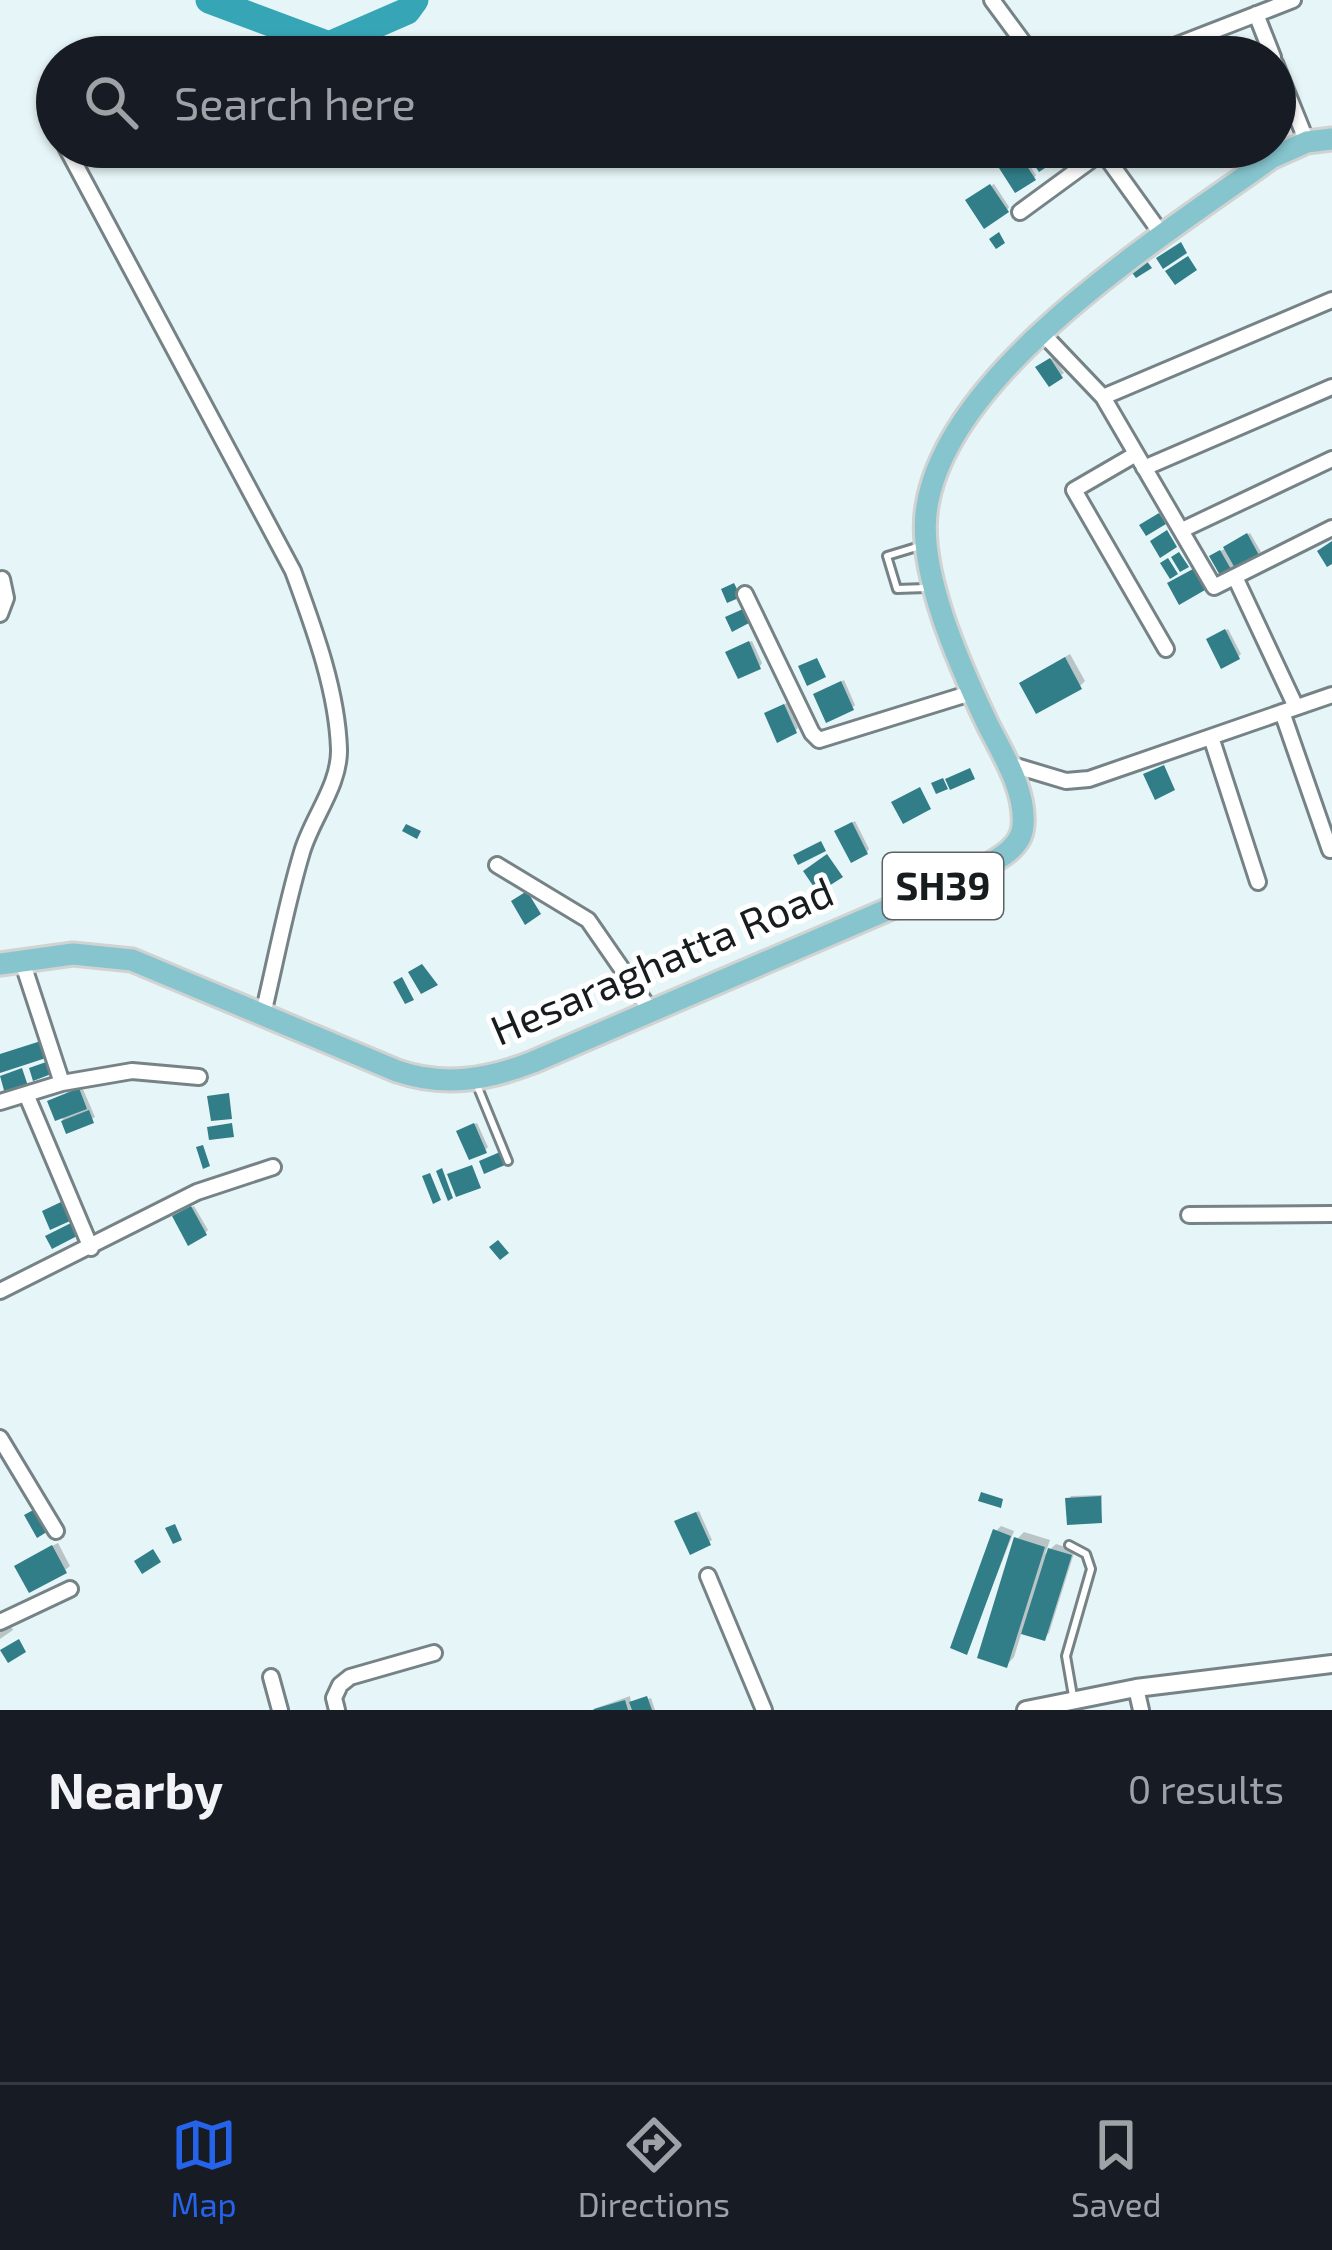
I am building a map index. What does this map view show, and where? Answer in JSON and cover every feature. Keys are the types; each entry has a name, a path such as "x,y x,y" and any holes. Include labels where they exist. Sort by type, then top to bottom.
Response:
{"main road":[{"name":"Hesaraghatta Road","path":"1296,147 1332,139"},
{"name":"Hesaraghatta Road","path":"11,962 73,954 131,960 423,1080 474,1080 512,1070 973,873 1005,854 1024,827 1016,782 974,692 936,587 926,510 933,478 962,424 1070,306 1257,168"}],"street":[{"path":"992,0 1019,36"},
{"path":"1200,36 1292,0"},
{"path":"1256,14 1265,36"},
{"path":"1296,115 1307,142"},
{"path":"77,168 293,571 315,633 328,690 339,747 337,770 303,850 262,1014"},
{"path":"1020,212 1076,168"},
{"path":"1114,168 1162,236"},
{"path":"1103,397 1332,300"},
{"path":"1042,333 1103,397 1214,587 1332,528"},
{"path":"1144,468 1332,387"},
{"path":"1136,454 1074,490 1166,649"},
{"path":"1182,530 1332,459"},
{"path":"1235,577 1289,710 1330,850"},
{"path":"0,614 6,598 2,579"},
{"path":"746,594 819,740 974,692"},
{"path":"1006,763 1066,781 1089,779 1332,695"},
{"path":"1211,737 1258,882"},
{"path":"497,865 588,920 651,1010"},
{"path":"11,962 62,1083"},
{"path":"0,1102 62,1083 132,1071 199,1077"},
{"path":"26,1094 91,1248"},
{"path":"0,1291 197,1192 274,1166"},
{"path":"1189,1216 1332,1214"},
{"path":"0,1438 56,1531"},
{"path":"708,1576 764,1710"},
{"path":"0,1622 70,1589"},
{"path":"337,1710 334,1698 350,1677 434,1653"},
{"path":"1026,1710 1136,1688 1332,1664"},
{"path":"272,1677 280,1710"},
{"path":"1136,1688 1141,1710"}],"lane":[{"path":"927,545 887,556 897,589 936,587"},
{"path":"474,1080 508,1161"},
{"path":"1069,1545 1086,1554 1091,1569 1066,1656 1074,1699"}],"building":[{"path":"999,168 1028,168 1036,180 1015,193"},
{"path":"990,184 1009,212 984,229 965,200"},
{"path":"999,232 1005,243 996,249 989,239"},
{"path":"1181,242 1187,253 1163,269 1156,258"},
{"path":"1188,256 1197,270 1175,285 1165,271"},
{"path":"1146,260 1152,268 1136,278 1130,270"},
{"path":"1050,358 1063,378 1049,387 1035,367"},
{"path":"1159,513 1166,524 1146,536 1139,525"},
{"path":"1167,530 1177,547 1160,558 1150,541"},
{"path":"1247,533 1260,557 1236,570 1223,547"},
{"path":"1332,541 1332,564 1327,567 1317,551"},
{"path":"1220,550 1232,571 1221,577 1209,556"},
{"path":"1179,552 1189,567 1180,572 1171,557"},
{"path":"1168,558 1178,574 1170,579 1160,563"},
{"path":"1193,569 1205,590 1179,605 1167,583"},
{"path":"734,583 741,597 727,603 721,589"},
{"path":"743,609 749,623 732,632 725,617"},
{"path":"1225,629 1240,659 1221,669 1206,639"},
{"path":"749,641 761,669 738,679 725,652"},
{"path":"1065,657 1082,689 1036,714 1019,683"},
{"path":"817,658 826,677 807,686 798,666"},
{"path":"841,681 854,710 826,723 813,694"},
{"path":"784,704 797,733 777,743 764,713"},
{"path":"1164,765 1175,790 1155,800 1143,774"},
{"path":"970,768 975,779 950,790 945,779"},
{"path":"943,778 948,789 936,794 931,783"},
{"path":"920,787 931,809 903,824 891,802"},
{"path":"852,822 868,854 851,863 834,831"},
{"path":"406,824 421,831 417,839 402,831"},
{"path":"821,841 826,851 798,865 793,855"},
{"path":"827,854 843,877 818,893 803,871"},
{"path":"527,891 541,914 525,925 511,901"},
{"path":"422,964 438,985 421,994 408,972"},
{"path":"402,977 414,1000 405,1004 393,982"},
{"path":"44,1040 49,1057 0,1073 0,1054"},
{"path":"49,1061 54,1073 33,1081 29,1068"},
{"path":"22,1068 28,1086 5,1094 0,1076"},
{"path":"79,1088 87,1109 55,1121 47,1101"},
{"path":"229,1093 232,1119 211,1121 207,1096"},
{"path":"89,1110 94,1123 66,1134 61,1121"},
{"path":"232,1123 234,1137 209,1140 207,1127"},
{"path":"474,1123 487,1153 469,1160 456,1131"},
{"path":"203,1145 210,1166 203,1169 196,1147"},
{"path":"500,1152 505,1165 484,1174 479,1161"},
{"path":"472,1165 481,1188 456,1197 447,1174"},
{"path":"442,1168 453,1198 448,1201 436,1171"},
{"path":"430,1173 441,1200 433,1204 422,1176"},
{"path":"61,1202 70,1221 50,1230 42,1211"},
{"path":"191,1206 207,1235 188,1246 172,1216"},
{"path":"73,1222 79,1235 52,1249 45,1236"},
{"path":"498,1240 509,1253 500,1260 489,1247"},
{"path":"981,1492 1003,1499 1001,1508 978,1501"},
{"path":"1101,1496 1102,1523 1067,1525 1065,1498"},
{"path":"37,1508 50,1530 37,1538 24,1515"},
{"path":"696,1512 711,1545 690,1555 674,1521"},
{"path":"175,1524 182,1540 173,1544 165,1528"},
{"path":"993,1529 1011,1536 967,1655 950,1648"},
{"path":"1014,1537 1045,1547 1007,1668 977,1658"},
{"path":"52,1545 67,1573 29,1593 14,1566"},
{"path":"1048,1548 1072,1555 1045,1641 1021,1634"},
{"path":"153,1549 161,1562 142,1574 134,1561"},
{"path":"19,1639 26,1652 8,1663 0,1650"},
{"path":"647,1696 652,1710 632,1710 629,1702"},
{"path":"625,1700 628,1710 594,1710 594,1709"}],"waterway":[{"path":"209,0 305,36"},
{"path":"350,36 407,11 415,0"}]}
